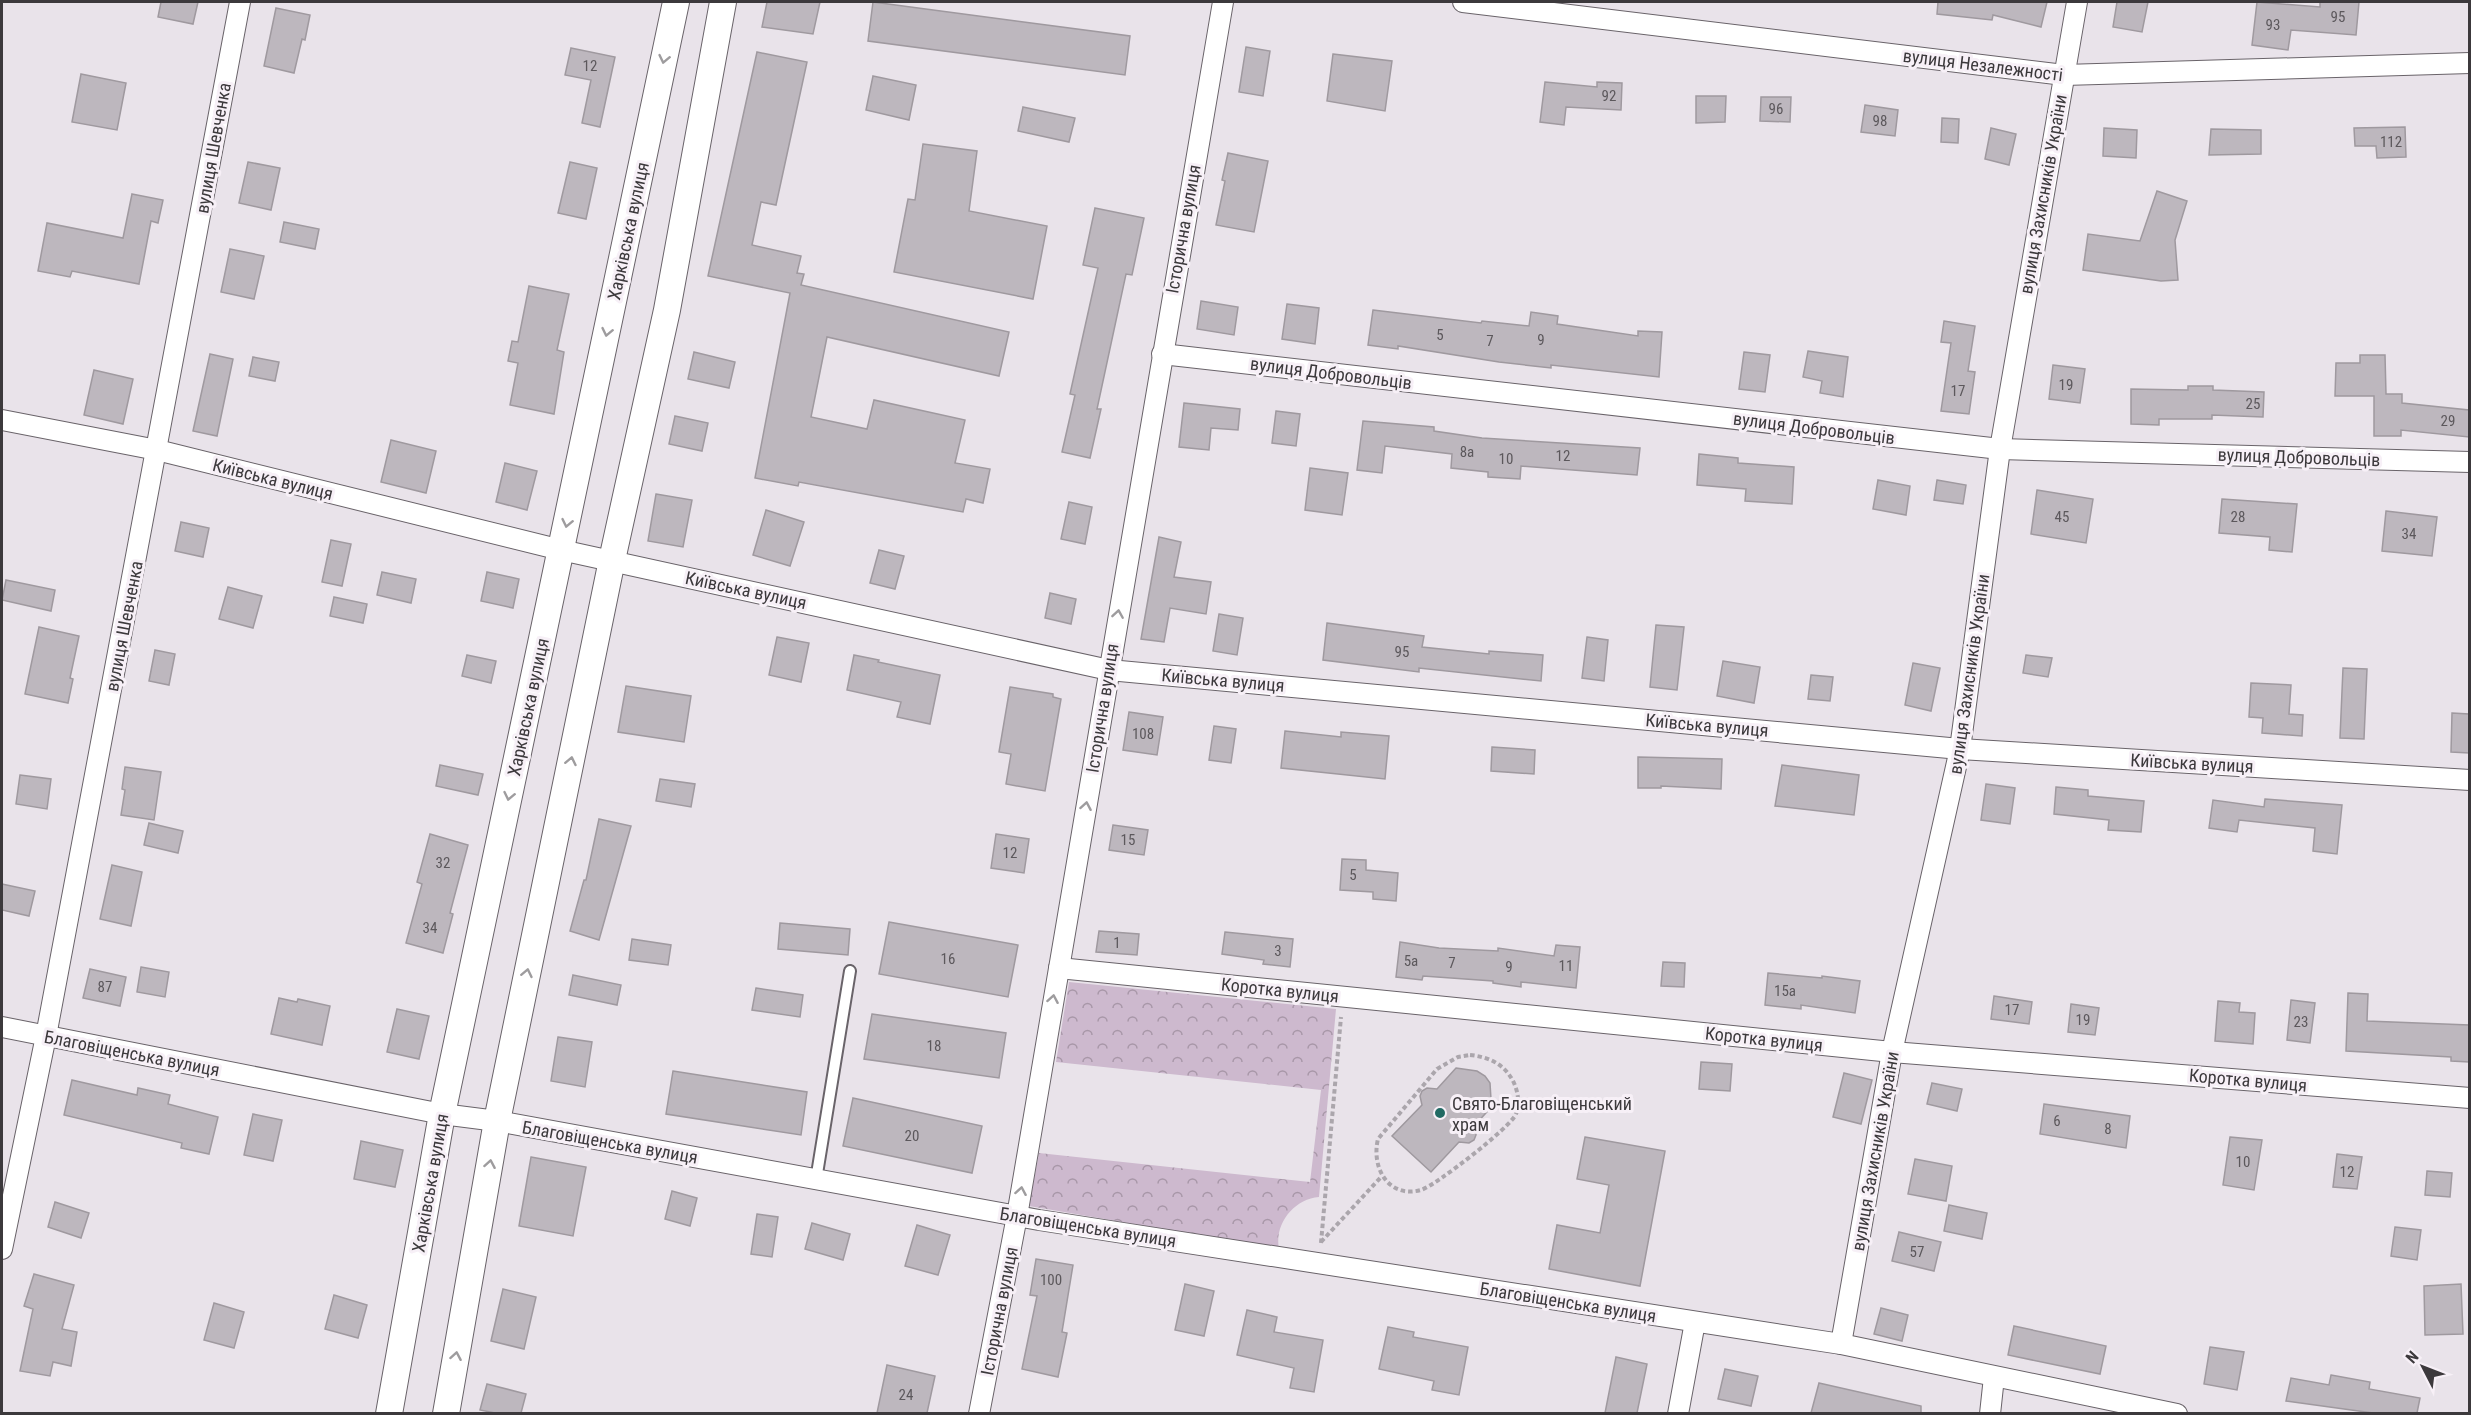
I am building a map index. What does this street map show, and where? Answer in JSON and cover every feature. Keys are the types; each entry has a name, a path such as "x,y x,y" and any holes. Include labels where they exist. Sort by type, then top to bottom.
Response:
{"street":[{"name":"вулиця Шевченка","path":"2,1249 46,1036 240,2"},
{"name":"Харківська вулиця","path":"389,1413 442,1114 676,2"},
{"path":"446,1413 497,1122 612,560 667,310 723,2"},
{"name":"Історична вулиця","path":"980,1413 1017,1216 1223,2"},
{"name":"вулиця Незалежності","path":"1463,2 2064,75 2469,63"},
{"name":"вулиця Захисників України","path":"1841,1344 1892,1052 1960,749 2000,449 2077,2"},
{"name":"вулиця Добровольців","path":"1162,354 2000,449 2469,462"},
{"name":"Київська вулиця","path":"2,420 157,450 561,550 1109,670 1960,749 2469,780"},
{"name":"Коротка вулиця","path":"1059,968 1892,1052 2469,1098"},
{"name":"Благовіщенська вулиця","path":"2,1027 442,1114 1017,1216 1841,1344 2177,1413"},
{"path":"1678,1413 1695,1322"},
{"path":"1990,1413 1994,1377"}],"lane":[{"path":"816,1180 850,971"}],"path":[{"path":"1318,1264 1343,997"},
{"path":"1470,1055 1488,1058 1504,1068 1511,1077 1518,1101 1517,1113 1502,1131 1430,1186 1408,1191 1397,1188 1382,1176 1376,1162 1375,1151 1378,1139 1437,1069 1452,1059 1470,1055"},
{"path":"1321,1243 1382,1176"}],"green space":[{"path":"1069,982 1336,1009 1319,1197 1302,1202 1288,1214 1280,1231 1279,1249 1029,1206 1039,1153 1310,1182 1321,1090 1056,1062"}],"building":[{"path":"161,2 198,2 193,24 158,17"},
{"path":"767,2 820,2 813,34 762,27"},
{"path":"873,2 1130,36 1125,75 868,41"},
{"path":"1938,2 2047,2 2041,27 1993,15 1992,20 1937,14"},
{"path":"2117,2 2148,2 2142,32 2113,27"},
{"path":"2257,2 2320,7 2320,2 2359,2 2356,35 2291,30 2288,50 2252,45"},
{"path":"276,8 310,15 305,40 302,39 294,73 264,66"},
{"path":"1246,47 1270,51 1263,96 1239,92"},
{"path":"571,48 615,57 600,127 582,123 591,80 565,75"},
{"path":"757,52 807,62 776,205 761,202 752,245 801,256 797,273 804,274 801,285 1009,332 999,376 827,337 811,417 867,429 874,400 965,420 955,463 990,469 983,503 966,499 963,512 799,482 798,486 755,478 790,293 708,276"},
{"path":"1333,54 1392,61 1385,111 1327,101"},
{"path":"81,74 126,83 117,130 72,122"},
{"path":"873,76 916,85 909,120 866,110"},
{"path":"1545,82 1597,87 1597,82 1622,83 1621,110 1566,107 1564,125 1540,122"},
{"path":"1696,96 1726,96 1725,122 1696,123"},
{"path":"1761,97 1791,97 1790,122 1760,121"},
{"path":"1865,105 1898,110 1895,136 1861,132"},
{"path":"1023,107 1075,118 1069,142 1018,131"},
{"path":"1942,118 1959,119 1958,143 1941,142"},
{"path":"2405,127 2406,157 2377,158 2376,146 2355,146 2354,128"},
{"path":"1991,128 2016,134 2009,165 1985,159"},
{"path":"2104,128 2137,130 2136,158 2103,156"},
{"path":"2211,129 2261,130 2261,154 2209,155"},
{"path":"923,144 977,151 969,211 1047,226 1033,299 894,272 908,199 915,200"},
{"path":"1228,153 1268,161 1254,232 1216,225"},
{"path":"248,162 280,168 271,210 239,203"},
{"path":"570,162 597,168 586,219 558,213"},
{"path":"2157,191 2187,201 2175,240 2178,280 2161,281 2083,270 2088,234 2140,241"},
{"path":"132,194 163,200 158,223 151,221 139,284 72,271 70,277 38,271 47,223 123,238"},
{"path":"1095,208 1144,218 1132,275 1126,274 1097,409 1101,409 1090,458 1062,452 1075,395 1070,394 1098,268 1083,265"},
{"path":"284,222 319,229 315,249 280,242"},
{"path":"230,249 264,256 254,299 221,292"},
{"path":"529,286 569,294 557,350 564,352 554,414 510,405 518,363 508,361 512,341 518,342"},
{"path":"1201,301 1238,307 1234,335 1197,329"},
{"path":"1287,304 1319,308 1315,344 1282,339"},
{"path":"1373,310 1481,323 1482,321 1529,326 1531,312 1558,316 1557,324 1638,336 1638,331 1662,332 1659,377 1551,365 1551,368 1398,346 1398,349 1368,345"},
{"path":"1944,321 1975,326 1968,371 1975,372 1969,414 1941,411 1951,343 1941,342"},
{"path":"1808,351 1848,357 1843,397 1820,393 1822,381 1803,377"},
{"path":"694,352 735,362 729,388 688,379"},
{"path":"1744,352 1770,355 1765,392 1739,389"},
{"path":"210,354 233,359 217,436 193,431"},
{"path":"2360,355 2385,355 2386,394 2402,394 2402,403 2469,410 2469,437 2401,430 2401,436 2374,436 2374,396 2335,396 2336,363 2360,363"},
{"path":"253,357 279,362 275,381 249,376"},
{"path":"2053,365 2085,369 2080,403 2049,399"},
{"path":"94,370 133,379 123,424 84,415"},
{"path":"2188,386 2213,386 2213,390 2264,392 2263,417 2212,415 2212,419 2159,419 2159,425 2131,424 2131,389 2188,390"},
{"path":"1184,403 1240,409 1238,430 1211,428 1209,450 1179,447"},
{"path":"1276,411 1300,414 1296,446 1272,443"},
{"path":"675,416 708,423 702,451 669,444"},
{"path":"1363,421 1434,427 1434,431 1482,438 1640,448 1637,475 1521,466 1520,479 1488,477 1488,472 1451,468 1452,454 1385,446 1382,473 1357,470"},
{"path":"391,440 436,451 426,493 381,482"},
{"path":"1699,454 1738,458 1738,463 1794,467 1792,504 1745,501 1746,489 1697,485"},
{"path":"505,463 537,471 527,510 496,502"},
{"path":"1310,468 1348,473 1342,515 1305,510"},
{"path":"1878,480 1910,486 1906,515 1873,509"},
{"path":"1937,480 1966,485 1963,504 1934,500"},
{"path":"2037,490 2093,499 2086,543 2031,534"},
{"path":"656,494 692,500 683,547 648,541"},
{"path":"2222,499 2297,504 2292,552 2269,550 2270,537 2219,533"},
{"path":"1069,502 1092,507 1085,544 1061,539"},
{"path":"766,510 804,522 790,566 753,555"},
{"path":"2386,511 2437,517 2432,556 2382,551"},
{"path":"181,522 209,528 203,557 175,551"},
{"path":"1159,537 1181,542 1174,577 1211,582 1206,614 1170,608 1164,642 1141,639"},
{"path":"331,540 351,544 342,586 322,582"},
{"path":"879,550 904,556 895,589 870,583"},
{"path":"382,572 416,579 411,603 377,595"},
{"path":"487,572 519,579 513,608 481,601"},
{"path":"6,580 55,590 51,611 2,600"},
{"path":"228,587 262,596 253,628 219,619"},
{"path":"1050,593 1076,599 1071,624 1045,618"},
{"path":"334,597 367,604 363,623 330,616"},
{"path":"1219,614 1243,618 1237,655 1213,651"},
{"path":"1327,623 1424,636 1422,647 1489,654 1489,651 1543,655 1541,681 1419,668 1419,672 1323,660"},
{"path":"1656,625 1684,627 1677,690 1650,687"},
{"path":"39,627 79,636 70,678 73,679 68,703 25,694"},
{"path":"777,637 809,643 801,682 769,675"},
{"path":"1587,637 1608,640 1604,681 1582,678"},
{"path":"155,650 175,654 169,685 149,681"},
{"path":"467,655 496,661 491,683 462,676"},
{"path":"854,655 940,675 930,724 897,717 901,702 847,690"},
{"path":"2026,655 2052,658 2048,677 2023,673"},
{"path":"1723,661 1760,667 1754,703 1717,696"},
{"path":"1913,663 1940,668 1931,711 1905,705"},
{"path":"2343,668 2367,669 2364,739 2340,738"},
{"path":"1811,675 1833,677 1830,701 1808,699"},
{"path":"2251,683 2291,685 2289,714 2303,715 2302,736 2262,733 2263,718 2249,717"},
{"path":"626,686 691,696 684,742 618,732"},
{"path":"1010,687 1053,694 1053,697 1061,699 1045,791 1006,784 1011,754 999,752"},
{"path":"1129,712 1163,717 1157,755 1123,750"},
{"path":"2452,713 2469,714 2469,753 2451,752"},
{"path":"1214,726 1236,729 1231,763 1209,760"},
{"path":"1285,731 1341,737 1341,732 1389,736 1385,779 1281,768"},
{"path":"1492,747 1535,750 1534,774 1491,771"},
{"path":"1638,757 1722,759 1721,789 1661,786 1661,788 1638,788"},
{"path":"440,765 483,774 478,795 436,786"},
{"path":"1782,765 1859,775 1854,815 1775,806"},
{"path":"125,767 161,772 154,820 121,815 125,790 122,789"},
{"path":"20,775 51,779 47,809 16,804"},
{"path":"660,779 695,784 691,807 656,801"},
{"path":"1986,784 2015,788 2010,824 1981,820"},
{"path":"2056,787 2088,790 2088,796 2144,801 2141,832 2108,830 2109,820 2054,814"},
{"path":"2265,799 2342,805 2337,854 2313,851 2315,828 2239,820 2237,832 2209,828 2213,800 2264,807"},
{"path":"599,819 631,826 599,940 570,931 584,880 586,880"},
{"path":"149,823 183,831 178,853 144,845"},
{"path":"1113,825 1148,830 1144,855 1109,850"},
{"path":"430,834 468,845 450,913 453,914 443,953 406,943 422,884 417,882"},
{"path":"996,834 1029,839 1024,873 991,868"},
{"path":"1342,859 1366,860 1366,870 1398,873 1396,901 1373,899 1373,892 1340,890"},
{"path":"112,865 142,872 131,926 100,919"},
{"path":"2,884 35,891 29,916 2,910"},
{"path":"889,922 1018,945 1008,997 879,974"},
{"path":"780,923 850,929 848,955 778,949"},
{"path":"1099,931 1139,934 1137,955 1096,952"},
{"path":"1225,932 1293,939 1290,967 1263,964 1264,960 1222,954"},
{"path":"632,939 671,945 668,965 629,960"},
{"path":"1400,942 1439,948 1498,951 1498,948 1554,956 1556,945 1580,947 1576,988 1521,982 1521,987 1493,983 1493,981 1423,976 1422,980 1396,977"},
{"path":"1663,962 1685,963 1684,987 1661,986"},
{"path":"141,967 169,972 165,997 137,992"},
{"path":"90,969 126,977 120,1006 83,998"},
{"path":"1768,973 1860,981 1855,1013 1801,1005 1801,1009 1765,1005"},
{"path":"573,975 621,985 617,1005 569,995"},
{"path":"756,988 803,995 800,1017 752,1010"},
{"path":"2348,993 2368,994 2367,1021 2469,1025 2469,1062 2451,1061 2451,1057 2346,1051"},
{"path":"1994,996 2032,1002 2029,1024 1991,1019"},
{"path":"279,998 297,1002 298,999 330,1006 322,1045 271,1034"},
{"path":"2291,1000 2315,1003 2310,1043 2287,1040"},
{"path":"2218,1001 2240,1003 2239,1012 2255,1013 2253,1044 2215,1041"},
{"path":"2071,1004 2099,1008 2095,1035 2068,1032"},
{"path":"397,1009 429,1016 419,1059 387,1052"},
{"path":"872,1014 1006,1033 999,1078 864,1059"},
{"path":"558,1037 592,1042 585,1087 551,1081"},
{"path":"1701,1062 1732,1064 1730,1091 1699,1089"},
{"path":"1456,1068 1477,1071 1485,1076 1490,1083 1491,1099 1495,1103 1475,1125 1474,1140 1469,1143 1459,1142 1431,1172 1392,1136 1422,1105 1420,1096 1422,1091 1427,1088 1437,1089"},
{"path":"673,1071 807,1092 801,1135 666,1114"},
{"path":"1844,1073 1872,1080 1861,1124 1833,1117"},
{"path":"72,1080 137,1095 138,1088 170,1095 168,1104 218,1117 209,1154 181,1148 182,1143 64,1115"},
{"path":"1932,1083 1962,1089 1957,1111 1927,1104"},
{"path":"853,1098 982,1126 972,1173 843,1146"},
{"path":"2044,1104 2130,1116 2126,1148 2040,1134"},
{"path":"253,1114 282,1120 273,1161 244,1155"},
{"path":"1585,1137 1665,1151 1640,1286 1549,1269 1557,1225 1600,1233 1609,1185 1577,1179"},
{"path":"2230,1137 2262,1140 2254,1190 2223,1185"},
{"path":"361,1141 403,1150 395,1187 354,1179"},
{"path":"2337,1154 2362,1157 2357,1189 2333,1187"},
{"path":"531,1157 586,1167 573,1236 519,1226"},
{"path":"1915,1159 1952,1166 1946,1201 1908,1194"},
{"path":"2427,1171 2452,1173 2450,1197 2425,1195"},
{"path":"672,1191 697,1198 690,1226 665,1219"},
{"path":"55,1202 89,1213 81,1238 48,1227"},
{"path":"1949,1205 1987,1213 1982,1239 1944,1231"},
{"path":"757,1214 778,1217 772,1257 751,1254"},
{"path":"812,1223 850,1234 843,1260 805,1249"},
{"path":"917,1225 950,1235 938,1275 905,1266"},
{"path":"2395,1227 2421,1230 2417,1260 2391,1256"},
{"path":"1899,1232 1941,1242 1934,1271 1892,1261"},
{"path":"1036,1259 1073,1265 1062,1332 1067,1333 1058,1377 1022,1369 1037,1296 1030,1295"},
{"path":"34,1274 74,1285 62,1329 77,1332 71,1366 53,1362 50,1376 20,1371 33,1309 24,1306"},
{"path":"1185,1284 1214,1291 1204,1336 1175,1330"},
{"path":"2461,1284 2463,1334 2425,1335 2424,1286"},
{"path":"503,1289 536,1297 524,1349 491,1341"},
{"path":"334,1295 367,1305 358,1338 325,1329"},
{"path":"214,1303 244,1312 234,1348 204,1340"},
{"path":"1881,1308 1908,1315 1902,1341 1874,1334"},
{"path":"1247,1310 1277,1317 1274,1332 1323,1340 1314,1392 1290,1388 1294,1368 1237,1355"},
{"path":"2014,1326 2106,1346 2100,1374 2008,1355"},
{"path":"1388,1327 1414,1332 1413,1337 1468,1347 1459,1395 1432,1390 1434,1381 1379,1369"},
{"path":"2210,1347 2244,1352 2237,1390 2204,1384"},
{"path":"1616,1357 1647,1364 1637,1413 1605,1413"},
{"path":"887,1365 935,1376 927,1413 877,1413"},
{"path":"1725,1369 1758,1376 1751,1406 1718,1399"},
{"path":"2331,1375 2370,1382 2369,1389 2420,1398 2417,1413 2373,1413 2286,1401 2291,1378 2329,1385"},
{"path":"1819,1383 1921,1406 1921,1413 1811,1413"},
{"path":"487,1384 526,1394 521,1413 495,1413 480,1410"}],"place":[{"name":"Свято-Благовіщенський храм","path":"1440,1113"}]}
